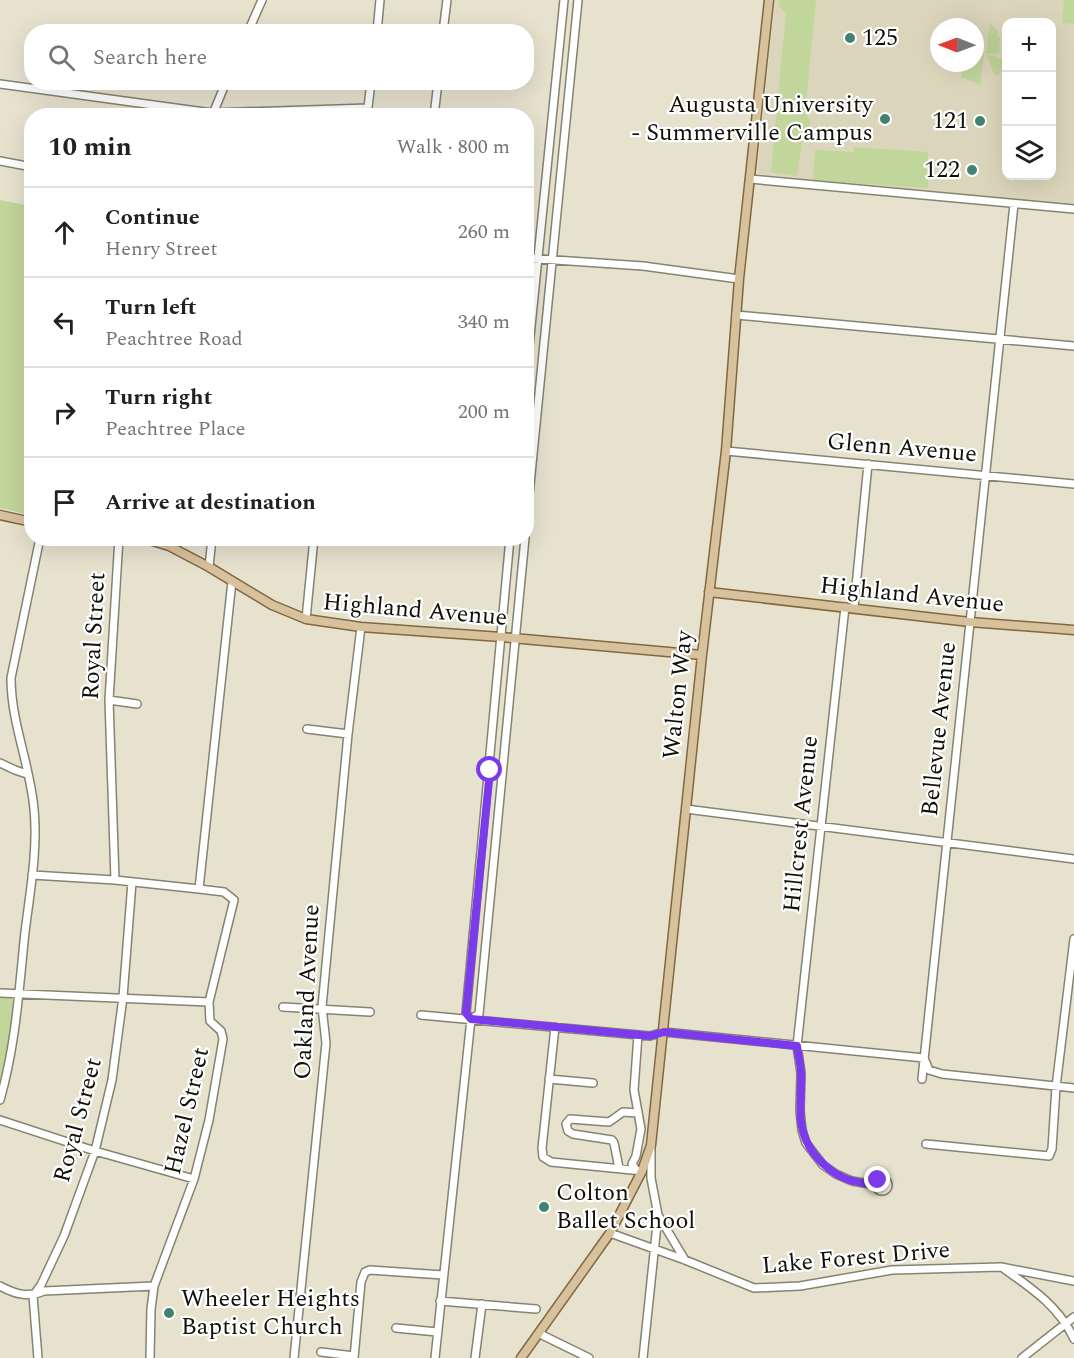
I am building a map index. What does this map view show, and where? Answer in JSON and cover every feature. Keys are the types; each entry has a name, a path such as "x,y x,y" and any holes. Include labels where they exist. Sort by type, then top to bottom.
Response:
{"main road":[{"name":"Walton Way","path":"521,1358 610,1233 651,1145 702,655 726,451 739,279 769,0"},
{"path":"0,515 24,520"},
{"name":"Highland Avenue","path":"169,546 272,605 306,619 361,627 702,655"},
{"name":"Highland Avenue","path":"710,592 970,622 1074,630"}],"street":[{"path":"252,24 262,0"},
{"path":"377,24 380,0"},
{"path":"444,24 447,0"},
{"path":"534,300 564,0"},
{"path":"534,452 578,0"},
{"path":"563,9 577,11"},
{"path":"0,84 24,87"},
{"path":"42,90 170,108"},
{"path":"215,108 222,90"},
{"path":"368,108 370,90"},
{"path":"435,108 437,90"},
{"path":"554,98 569,100"},
{"path":"0,161 24,165"},
{"path":"750,179 1074,209"},
{"name":"Bellevue Avenue","path":"922,1079 1014,204"},
{"path":"534,259 643,266 739,279"},
{"path":"736,315 1074,346"},
{"path":"534,353 544,354"},
{"name":"Glenn Avenue","path":"726,451 1074,484"},
{"name":"Hillcrest Avenue","path":"868,464 821,826 797,1046 801,1073 800,1111 806,1143 823,1165 836,1174 852,1181 876,1185"},
{"path":"0,1100 12,1052 32,875 34,808 15,723 11,678 38,546"},
{"name":"Royal Street","path":"115,880 109,700 119,546"},
{"path":"209,567 211,546"},
{"path":"306,619 313,546"},
{"path":"435,1358 471,1019 466,1013 509,546"},
{"path":"471,1019 479,1014 524,546"},
{"path":"199,890 232,581"},
{"name":"Oakland Avenue","path":"294,1358 326,1043 322,1007 348,734 361,627"},
{"path":"109,700 138,704"},
{"path":"307,729 348,734"},
{"path":"0,763 27,774"},
{"path":"488,783 501,784"},
{"path":"686,809 1074,859"},
{"path":"0,993 209,1002 234,900 224,892 115,880 32,875"},
{"name":"Royal Street","path":"33,1296 64,1236 95,1151 112,1080 123,997 132,882"},
{"path":"474,931 487,932"},
{"path":"926,1144 1049,1156 1052,1149 1056,1087 1074,939"},
{"name":"Hazel Street","path":"150,1358 154,1286 194,1179 209,1120 224,1039 221,1031 210,1021 209,1002"},
{"path":"283,1006 370,1012"},
{"path":"420,1015 650,1036 664,1032 924,1058 929,1070 942,1074 1074,1088"},
{"path":"555,1028 542,1148 543,1157 550,1162 639,1170"},
{"path":"638,1035 634,1090 640,1129 636,1156 632,1164 639,1170"},
{"path":"549,1079 593,1083"},
{"path":"619,1168 612,1140 573,1134 568,1131 566,1124 570,1119 609,1122 623,1112 638,1113"},
{"path":"0,1120 95,1151 194,1179"},
{"path":"642,1358 657,1211 651,1178 651,1145"},
{"path":"657,1211 685,1260"},
{"name":"Lake Forest Drive","path":"610,1233 754,1288 800,1286 892,1270 1001,1267 1074,1281"},
{"path":"1001,1267 1039,1293 1067,1323 1074,1339"},
{"path":"321,1352 354,1357 361,1282 366,1272 370,1270 443,1275"},
{"path":"0,1286 11,1292 33,1296 44,1291 154,1286"},
{"path":"33,1296 38,1358"},
{"path":"440,1301 536,1309"},
{"path":"476,1358 482,1304"},
{"path":"1022,1358 1074,1317"},
{"path":"396,1328 437,1332"},
{"path":"540,1334 589,1358"}],"shaded area":[{"name":"Augusta University - Summerville Campus","path":"775,0 1074,0 1074,205 757,174"}],"green space":[{"path":"779,0 816,0 806,102 806,112 811,123 802,141 797,176 771,172 786,13 779,6"},
{"path":"1064,0 1074,0 1074,24 1062,23"},
{"path":"990,23 1000,38 999,52 996,54 986,53"},
{"path":"987,55 1002,58 1002,71 999,75 994,75"},
{"path":"961,72 982,72 980,85 961,77"},
{"path":"854,147 928,152 928,188 853,183 853,170 852,183 813,180 815,150 854,152"},
{"path":"0,200 24,205 24,514 0,508"},
{"path":"0,997 11,998 13,1001 10,1035 0,1082"}],"place":[{"name":"125","path":"850,38"},
{"name":"Augusta University - Summerville Campus","path":"885,119"},
{"name":"121","path":"980,121"},
{"name":"122","path":"972,170"},
{"name":"Colton Ballet School","path":"544,1207"},
{"name":"Wheeler Heights Baptist Church","path":"169,1313"}],"route":[{"path":"490,770 466,1013 471,1019 650,1036 664,1032 797,1046 801,1073 800,1111 806,1143 823,1165 836,1174 852,1181 876,1185 878,1180"}]}
